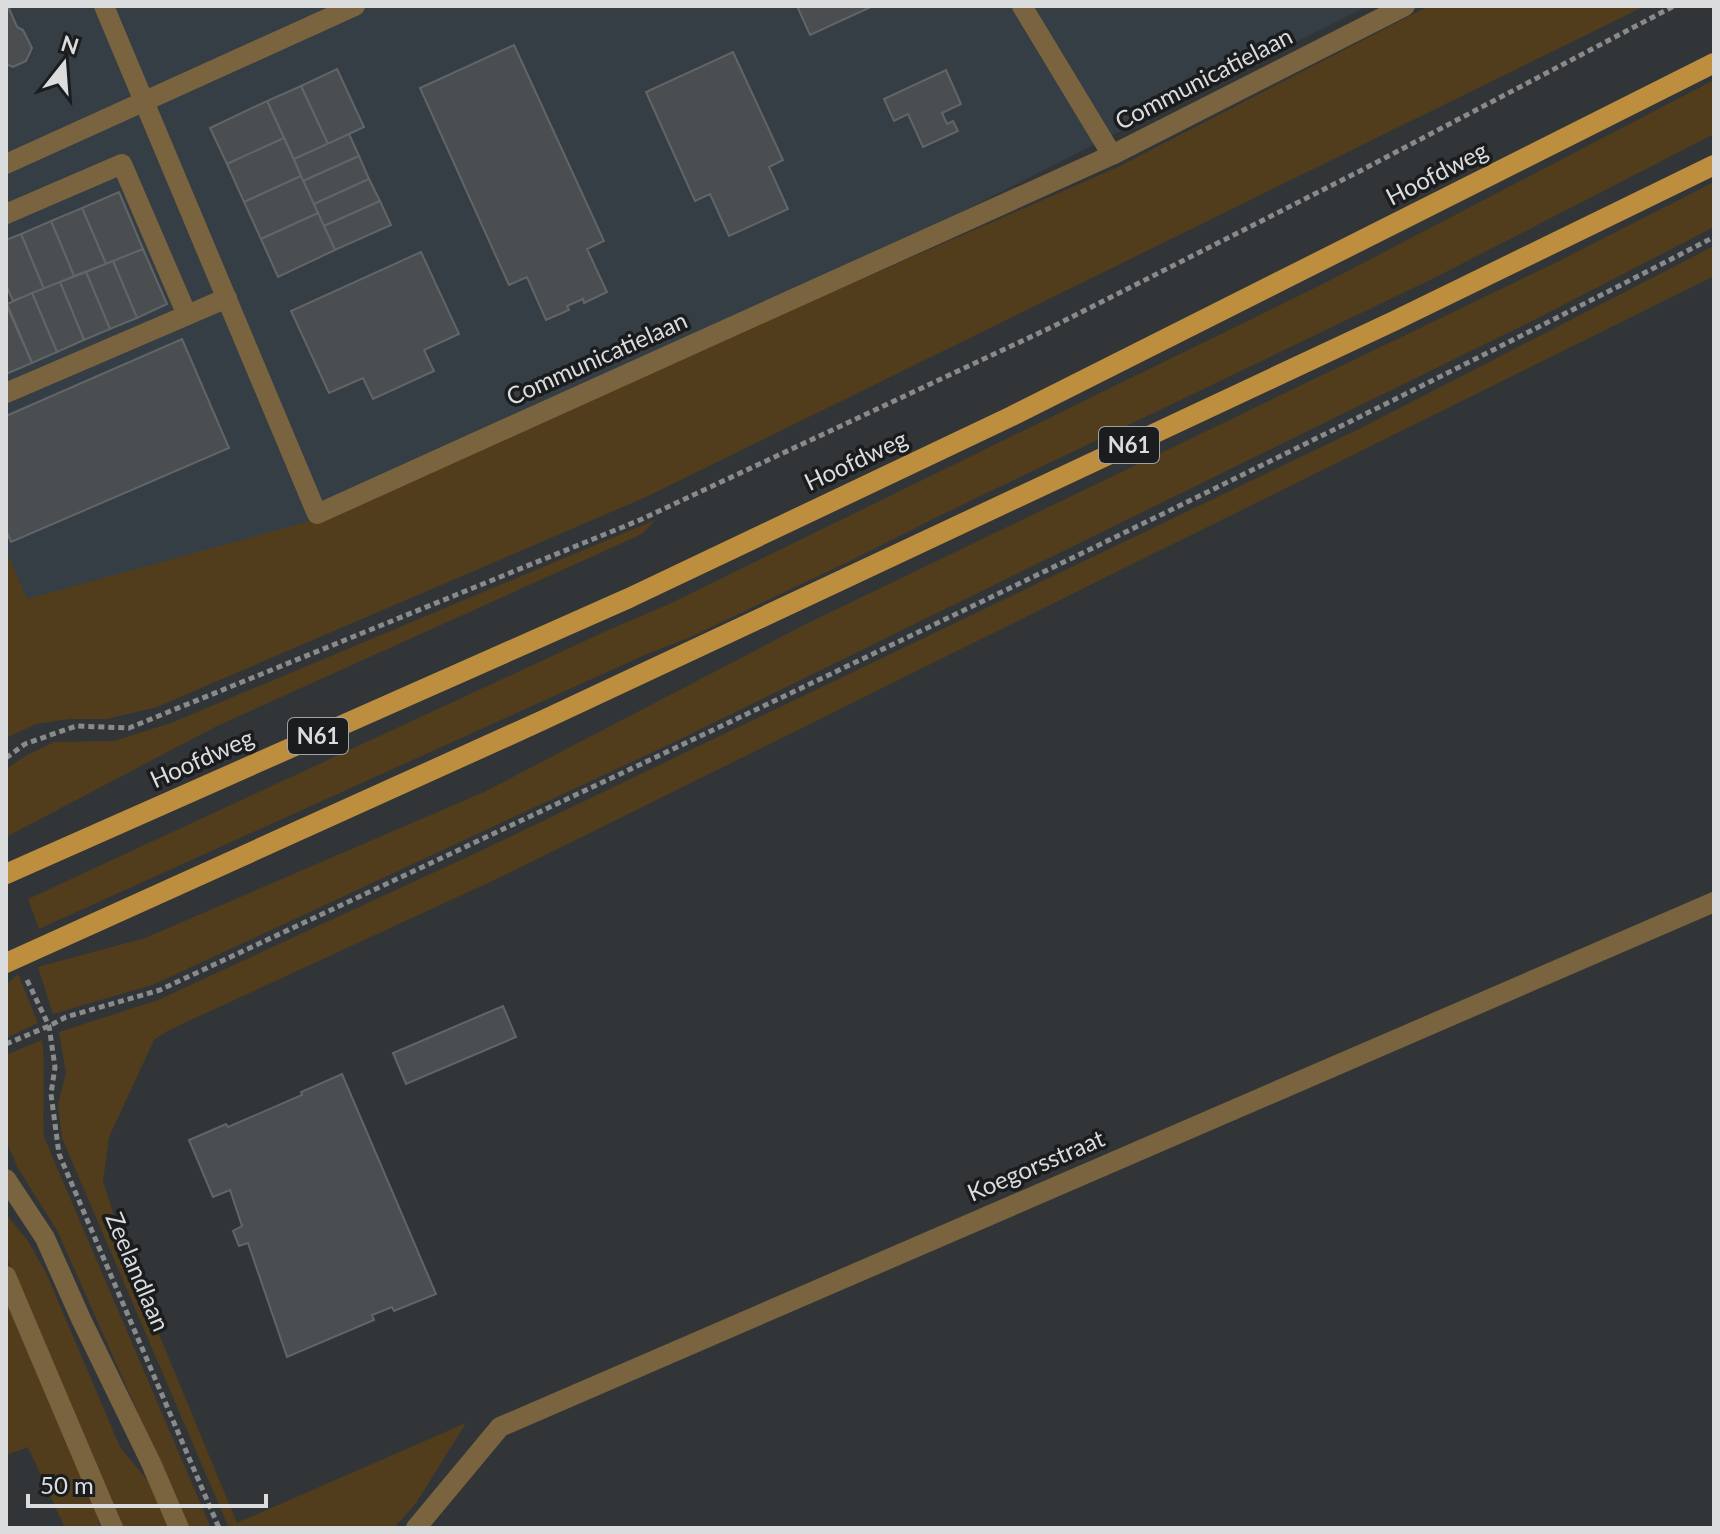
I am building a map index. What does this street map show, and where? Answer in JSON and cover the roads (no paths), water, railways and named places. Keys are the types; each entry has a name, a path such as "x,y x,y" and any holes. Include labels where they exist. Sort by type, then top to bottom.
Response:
{"main road":[{"name":"Hoofdweg","path":"6,874 629,598 1012,416 1714,63"},
{"name":"N61","path":"6,963 541,721 1380,327 1714,165"}],"street":[{"name":"Communicatielaan","path":"104,6 317,514 1112,155 1405,6"},
{"path":"6,164 355,6"},
{"name":"Communicatielaan","path":"1022,6 1112,155"},
{"path":"6,214 122,164 187,315"},
{"path":"6,393 227,298"},
{"name":"Koegorsstraat","path":"416,1528 500,1427 1714,902"},
{"path":"7,1182 45,1238 179,1528"},
{"path":"6,1276 113,1528"}]}
